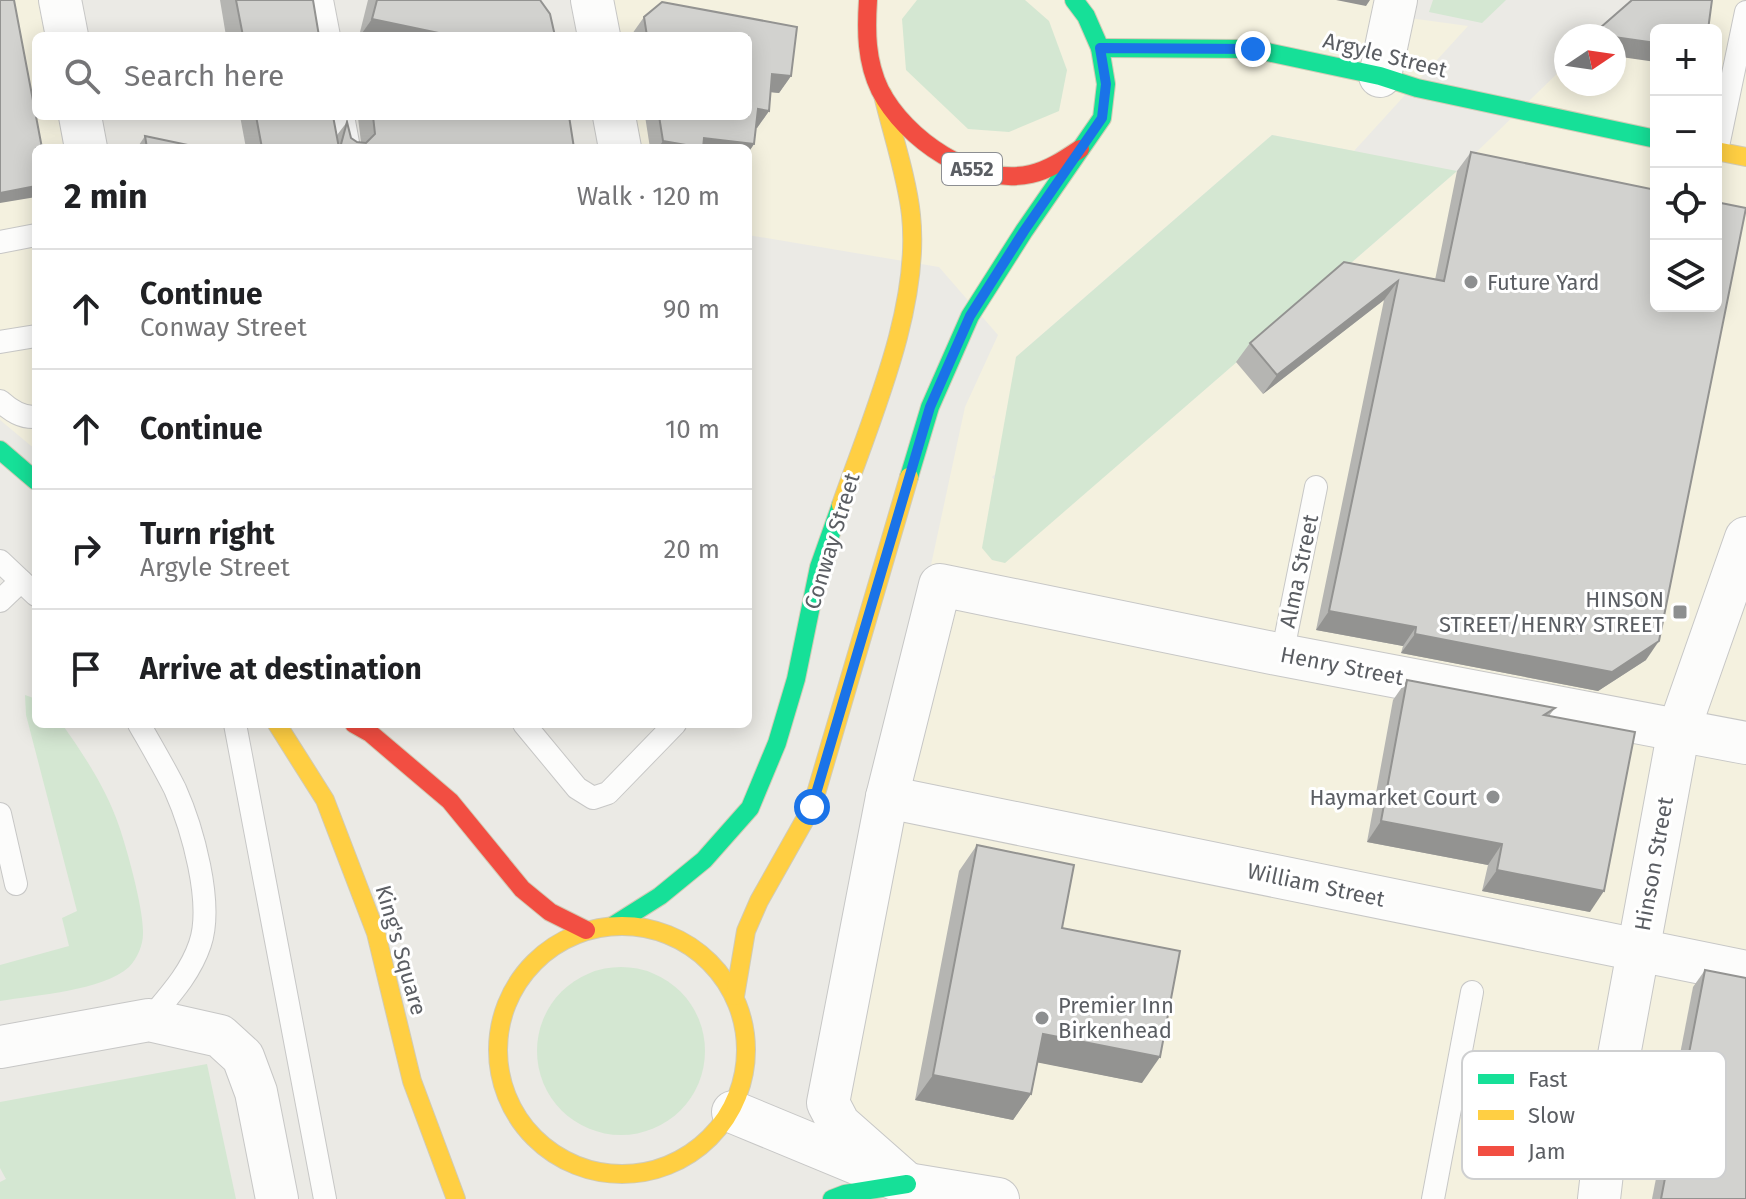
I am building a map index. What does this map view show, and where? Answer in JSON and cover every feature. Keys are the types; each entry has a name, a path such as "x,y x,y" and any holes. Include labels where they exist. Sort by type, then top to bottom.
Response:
{"main road":[{"name":"A552","path":"868,0 864,29 868,57 883,95 912,133 966,167 991,175 1027,175 1057,164 1082,147 1102,118 1106,84 1100,48 1086,16 1074,0"},
{"name":"Argyle Street","path":"1100,48 1253,49 1650,138"},
{"name":"Conway Street","path":"614,925 660,896 704,860 750,808 777,743 796,679 819,567 885,381 910,284 911,215 883,95"},
{"path":"735,996 746,931 759,901 812,807 930,407 970,316 1082,147"},
{"path":"0,450 32,478"},
{"name":"King's Square","path":"280,728 325,800 376,933 412,1081 456,1199"},
{"path":"361,728 450,801 522,889 550,912 586,930"},
{"path":"614,925 648,928 682,940 710,961 735,996 746,1037 745,1074 733,1112 714,1135 687,1157 651,1171 619,1175 582,1168 552,1153 521,1124 504,1090 497,1051 502,1019 517,983 534,962 558,943 586,930 614,925"},
{"path":"412,1081 431,1184"},
{"path":"669,1188 687,1157"},
{"path":"832,1199 907,1184"}],"street":[{"path":"60,0 66,32"},
{"path":"592,0 598,32"},
{"path":"1396,0 1398,82"},
{"path":"81,120 85,144"},
{"path":"615,120 619,144"},
{"name":"Hinson Street","path":"1620,1051 1679,729 1746,538"},
{"name":"Henry Street","path":"887,797 940,585 1282,655 1746,743"},
{"path":"887,797 828,1103 839,1124 907,1184"},
{"name":"William Street","path":"887,797 1746,972"},
{"path":"0,1047 149,1020 220,1036 243,1057 256,1092 277,1199"},
{"path":"733,1112 907,1184 998,1199"},
{"name":"Hinson Street","path":"1599,1179 1599,1199"}],"lane":[{"path":"322,0 328,32"},
{"path":"1732,156 1746,12"},
{"path":"344,120 348,144"},
{"path":"0,242 32,236"},
{"path":"0,342 32,337"},
{"path":"0,401 10,410 32,417"},
{"name":"Alma Street","path":"1282,655 1316,487"},
{"path":"0,561 29,588 0,601"},
{"path":"141,728 175,790 196,851 204,908 201,943 181,983 149,1020"},
{"path":"236,728 325,1199"},
{"path":"527,728 577,788 593,798 608,793 671,728"},
{"path":"0,814 16,884"},
{"path":"1433,1199 1472,992"}],"shaded area":[{"path":"0,0 60,0 66,32 32,32 32,120 81,120 85,144 32,144 32,447 0,420"},
{"path":"592,0 1382,0 1380,14 1468,26 1354,151 1272,135 1016,357 1059,419 992,477 1033,525 1113,469 1457,171 1554,77 1554,96 1626,96 1626,24 1623,24 1640,0 1746,0 1746,1199 905,1199 817,1095 965,407 998,335 939,267 752,236 752,144 619,144 615,120 752,120 752,32 598,32"}],"green space":[{"path":"917,0 1025,0 1049,21 1067,70 1059,111 1009,132 968,129 906,70 902,19"},
{"path":"1433,0 1506,0 1482,23 1429,12"},
{"path":"1272,135 1457,171 1005,563 992,560 982,548 1016,357"},
{"path":"25,695 32,698 32,728 65,728 108,799 134,880 143,938 137,956 129,967 103,982 68,991 0,1001 0,965 69,946 62,918 77,911 26,715"},
{"path":"621,967 653,973 680,992 699,1019 705,1051 699,1083 680,1110 653,1129 621,1135 589,1129 562,1110 543,1083 537,1051 543,1019 562,992 589,973"},
{"path":"207,1064 236,1199 0,1199 0,1182 6,1179 0,1168 0,1102"}],"building":[{"path":"0,0 14,0 32,95 32,120 37,120 41,144 32,144 32,187 0,193"},
{"path":"236,0 313,0 318,32 242,32"},
{"path":"377,0 540,0 550,14 554,32 434,32 372,19"},
{"path":"1632,0 1712,0 1709,24 1650,24 1650,42 1626,39 1626,24 1604,24"},
{"path":"662,2 797,27 791,76 772,74 769,111 758,109 754,144 704,138 703,144 663,141 660,120 752,120 752,32 646,32 644,17"},
{"path":"257,120 334,120 338,144 261,144"},
{"path":"373,120 570,120 573,144 341,144 347,122 351,138 357,142 366,143 375,134"},
{"path":"145,136 183,144 146,144"},
{"path":"1471,152 1650,189 1650,312 1722,312 1722,203 1746,208 1659,641 1612,672 1415,634 1416,627 1329,611 1398,281 1277,375 1250,343 1344,262 1444,281"},
{"name":"Haymarket Court","path":"1407,680 1555,708 1544,715 1635,732 1604,891 1497,870 1502,844 1381,821"},
{"name":"Premier Inn Birkenhead","path":"977,845 1074,865 1062,928 1180,951 1160,1057 1043,1034 1031,1094 933,1075"},
{"path":"1705,970 1746,978 1746,1199 1661,1199 1665,1179 1726,1179 1726,1051 1689,1051"}],"traffic: fast":[{"path":"909,477 930,407 970,316 1102,118 1106,84 1100,48 1086,16 1074,0"},
{"path":"1100,48 1253,49 1650,138"},
{"path":"0,450 32,478"},
{"path":"614,925 660,896 704,860 750,808 777,743 796,679 819,567 841,505"},
{"path":"832,1199 907,1184"}],"traffic: slow":[{"path":"841,505 891,362 901,325 912,250 909,200 883,95"},
{"path":"1722,152 1746,157"},
{"path":"735,996 746,931 759,901 812,807 909,477"},
{"path":"280,728 325,800 376,933 412,1081 456,1199"},
{"path":"622,926 646,928 669,935 710,962 737,1003 744,1026 746,1050 744,1074 737,1097 710,1138 669,1165 646,1172 622,1174 598,1172 575,1165 534,1138 507,1097 500,1074 498,1050 500,1026 507,1003 534,962 575,935 598,928 622,926"}],"traffic: jam":[{"path":"868,0 868,46 875,79 891,108 924,142 965,166 1009,176 1044,170 1080,149"},
{"path":"361,728 450,801 522,889 550,912 586,930"}],"place":[{"name":"Future Yard","path":"1471,282"},
{"name":"HINSON STREET/HENRY STREET","path":"1680,612"},
{"name":"Haymarket Court","path":"1493,797"},
{"name":"Premier Inn Birkenhead","path":"1042,1018"}],"route":[{"path":"812,807 930,407 970,316 1102,118 1106,84 1100,48 1253,49"}]}
